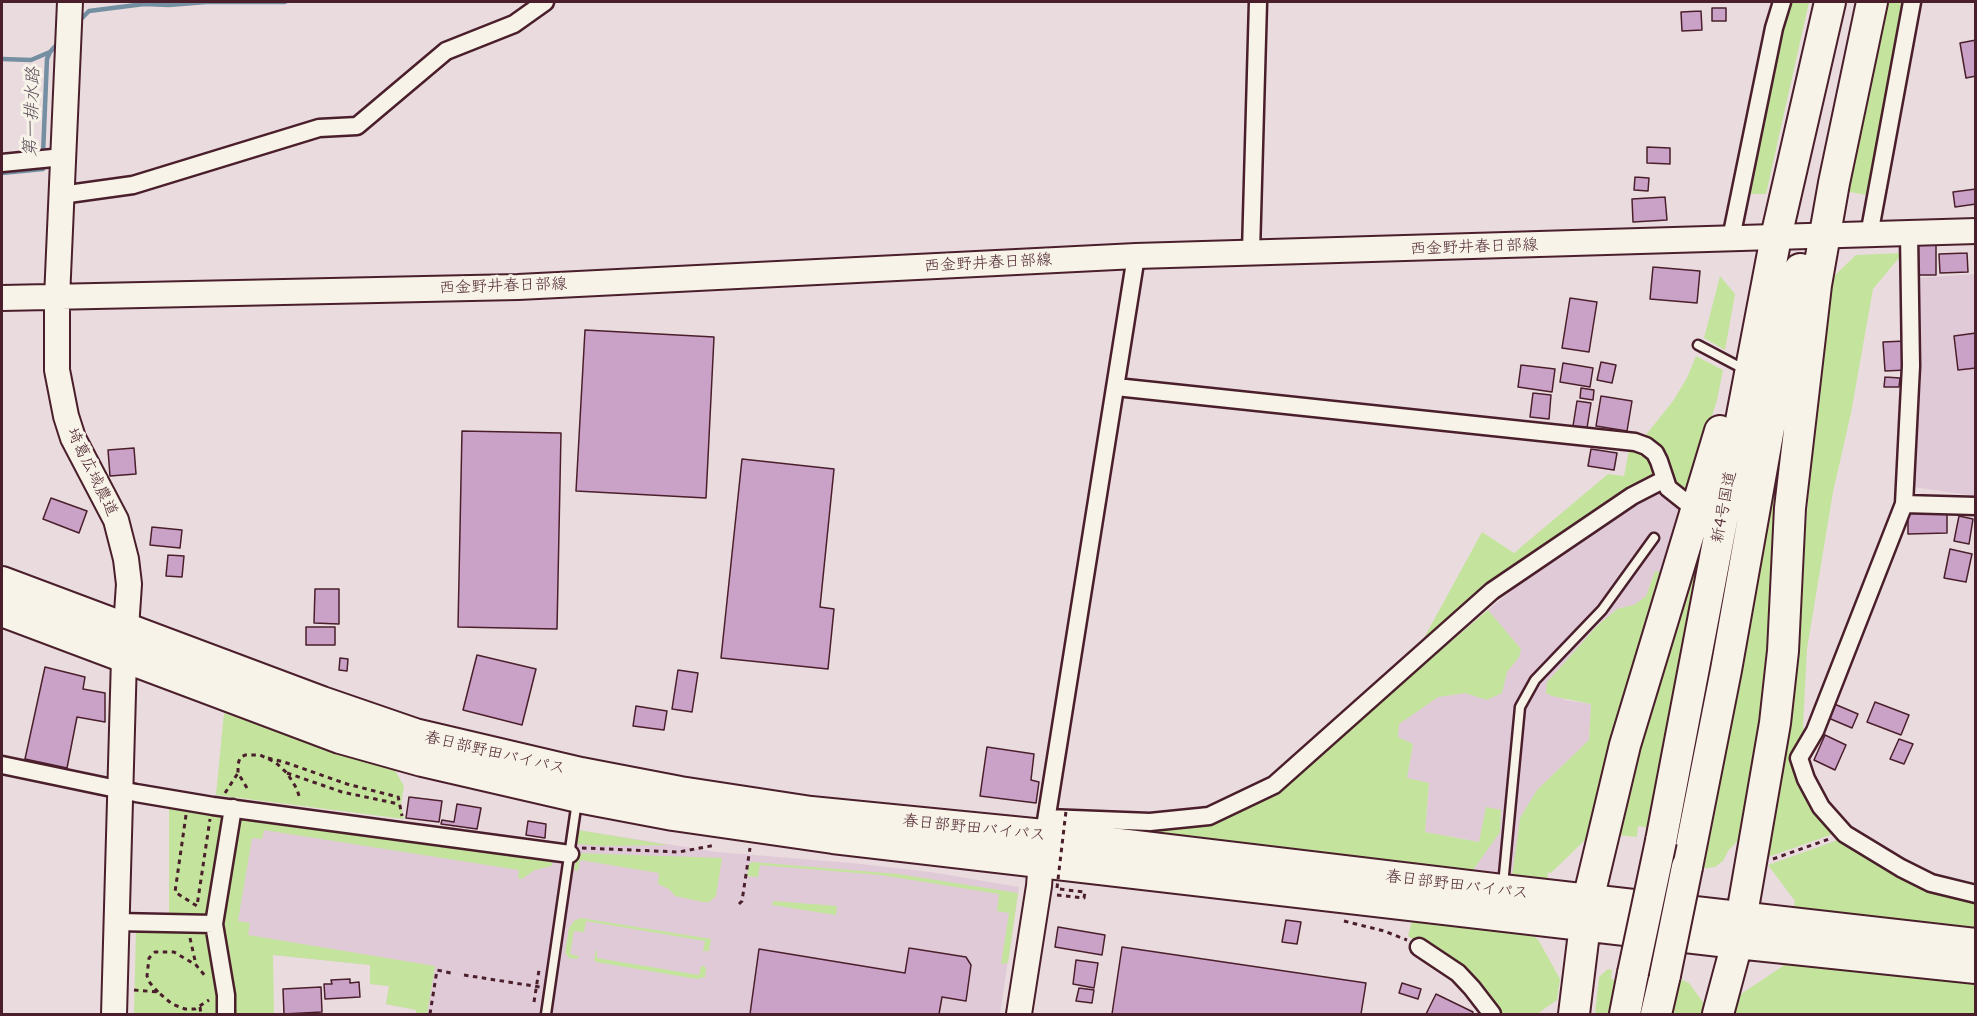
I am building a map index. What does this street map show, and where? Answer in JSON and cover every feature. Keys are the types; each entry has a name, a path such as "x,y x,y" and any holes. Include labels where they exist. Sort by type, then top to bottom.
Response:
{"highway":[{"name":"新4号国道","path":"1625,1014 1661,841 1776,237 1830,2"},
{"name":"新4号国道","path":"1656,1014 1726,670 1780,366 1816,236 1860,2"},
{"path":"1718,1014 1739,930 1778,701 1791,508 1816,285 1816,236 1834,183 1872,2"},
{"path":"1574,1014 1586,912 1625,745 1726,410 1752,288 1776,237"},
{"name":"春日部野田バイパス","path":"2,582 125,644 340,738 422,761 673,815 833,838 1043,839 1586,912 1739,930 1976,968"},
{"name":"春日部野田バイパス","path":"2,611 125,644 322,702 415,734 581,773 680,792 811,812 1502,891 1586,912"},
{"name":"春日部野田バイパス","path":"1739,930 1976,944"}],"main road":[{"name":"埼葛広域農道","path":"70,2 57,298 57,370 60,394 77,446 116,520 126,559 129,584 125,644 114,1014"},
{"name":"西金野井春日部線","path":"2,298 518,287 1136,256 1976,231"},
{"path":"1019,1014 1039,885 1043,839"}],"street":[{"path":"61,195 133,185 319,128 357,126 446,51 514,24 545,2"},
{"path":"1251,252 1258,2"},
{"path":"1731,238 1774,28 1782,2"},
{"path":"1869,235 1912,2"},
{"path":"2,163 63,158"},
{"path":"1909,234 1911,366 1904,504 1815,731 1799,759 1806,779 1821,807 1845,834 1901,868 1931,883 1976,894"},
{"path":"1136,256 1043,839 1150,822 1209,816 1274,785 1492,591 1632,496 1665,479"},
{"path":"1116,387 1635,442 1655,453 1668,488 1697,511"},
{"path":"1904,504 1976,506"},
{"path":"2,765 213,806 570,855"},
{"path":"226,1014 226,995 214,924 233,808"},
{"path":"117,922 214,924"},
{"path":"1419,947 1458,973 1492,1014"}],"lane":[{"path":"1698,345 1736,364"},
{"path":"1502,891 1520,707 1534,680 1602,610 1654,538"},
{"path":"546,1014 578,796"}],"path":[{"path":"228,790 238,773 240,758 245,755 260,755 347,784 398,796 404,824"},
{"path":"268,758 287,773 299,796"},
{"path":"238,773 247,788"},
{"path":"287,773 342,792 399,804"},
{"path":"194,817 187,813 175,892 197,906 213,806"},
{"path":"1054,894 1084,898 1084,892 1057,888 1066,811"},
{"path":"202,820 209,824"},
{"path":"1763,862 1845,834"},
{"path":"739,904 742,901 750,848"},
{"path":"188,923 196,965"},
{"path":"210,982 196,965 174,952 155,952 149,958 147,976 150,983 172,1004 185,1009 195,1009 209,1001 211,990"},
{"path":"430,1014 437,970 451,973"},
{"path":"534,1002 539,970"},
{"path":"464,975 542,988"},
{"path":"130,990 158,992"},
{"path":"200,1007 201,1014"}],"shaded area":[{"path":"1975,274 1975,496 1913,487 1921,382 1919,278"},
{"path":"1660,485 1683,509 1663,573 1655,571 1646,596 1634,605 1617,609 1597,626 1547,682 1565,700 1591,704 1589,740 1537,790 1512,877 1471,873 1499,832 1486,807 1480,842 1425,832 1429,783 1407,778 1413,744 1397,737 1399,724 1438,697 1465,693 1487,700 1502,693 1507,672 1519,657 1521,649 1488,610 1540,567"},
{"path":"238,819 400,836 575,861 578,830 717,852 931,872 1019,887 1000,1014 416,1014 416,1010 386,1004 389,986 370,984 370,965 273,955 229,962"}],"green space":[{"path":"1789,2 1809,2 1766,194 1746,194 1778,38"},
{"path":"1880,2 1907,2 1866,195 1840,190"},
{"path":"1903,253 1873,289 1851,413 1833,492 1807,649 1803,725 1805,741 1795,759 1836,833 1768,857 1790,713 1815,419 1833,277 1856,255"},
{"path":"1720,276 1735,294 1725,350 1704,338"},
{"path":"1696,356 1723,370 1717,400 1686,498 1641,441 1673,401 1687,378"},
{"path":"1630,445 1648,452 1659,475 1624,494 1370,694 1368,689 1418,649 1482,532 1514,553 1608,474 1624,476"},
{"path":"1774,479 1774,629 1769,703 1744,834 1728,851 1723,861 1715,867 1698,869"},
{"path":"1702,537 1682,662 1651,828 1638,826 1637,837 1615,835 1623,796"},
{"path":"1655,571 1663,573 1588,837 1551,873 1548,872 1547,881 1512,877 1520,818 1537,790 1589,740 1591,704 1546,693 1547,682 1597,626 1617,609 1634,605 1646,596"},
{"path":"1488,610 1521,649 1519,657 1507,672 1502,693 1487,700 1465,693 1438,697 1399,724 1398,737 1413,744 1407,778 1429,783 1425,832 1479,842 1486,807 1501,810 1500,832 1471,873 1073,827 1200,814 1310,761"},
{"path":"224,713 394,769 404,786 401,804 404,819 216,795"},
{"path":"169,805 221,813 224,819 210,909 202,916 169,916"},
{"path":"244,815 553,858 552,866 535,870 522,879 518,878 519,870 264,830 262,839 252,838 238,921 250,923 248,935 435,966 427,1014 416,1014 416,1010 386,1004 389,986 370,984 370,965 273,955 274,1014 233,1014 229,961 222,926 238,819"},
{"path":"578,830 668,845 577,844"},
{"path":"1838,840 1847,841 1975,898 1975,931 1793,909 1795,901 1768,865"},
{"path":"577,853 722,858 716,896 709,902 703,902 675,896 669,889 658,884 659,873 580,860 578,871 574,870"},
{"path":"752,862 898,874 1018,893 1008,963 1001,964 1009,913 997,911 999,894 881,875 760,865 758,877 747,876 749,864"},
{"path":"773,901 837,906 836,915 772,905"},
{"path":"1413,917 1532,934 1539,941 1560,979 1557,1000 1537,1014 1498,1014 1431,950 1408,936"},
{"path":"581,918 711,939 709,951 703,951 705,941 586,921 584,932 574,931 570,954 579,957 569,958 565,953 569,928 574,921"},
{"path":"136,930 201,930 209,936 219,994 220,1014 134,1013"},
{"path":"596,950 597,958 699,975 701,966 704,966 705,977 697,979 596,962 594,959"},
{"path":"1785,959 1975,980 1975,1014 1731,1014 1735,998 1783,966"},
{"path":"1608,969 1612,970 1611,979 1619,981 1612,1014 1595,1014 1599,977"},
{"path":"1676,977 1689,983 1708,1009 1707,1014 1668,1014"}],"building":[{"path":"1712,8 1726,8 1726,21 1712,21"},
{"path":"1701,11 1702,30 1682,31 1681,12"},
{"path":"1976,40 1976,76 1966,78 1960,43"},
{"path":"1647,147 1670,148 1670,164 1647,163"},
{"path":"1635,177 1649,178 1648,191 1634,190"},
{"path":"1976,189 1976,204 1955,207 1953,192"},
{"path":"1665,197 1667,220 1633,222 1632,199"},
{"path":"1917,245 1936,245 1936,275 1917,275"},
{"path":"1967,253 1968,272 1940,273 1939,254"},
{"path":"1653,267 1700,271 1697,303 1650,299"},
{"path":"1570,298 1597,302 1589,352 1562,348"},
{"path":"585,330 714,337 706,498 576,491"},
{"path":"1976,333 1976,368 1958,370 1954,336"},
{"path":"1905,341 1907,370 1885,371 1883,342"},
{"path":"1601,362 1616,365 1612,383 1597,380"},
{"path":"1563,363 1593,368 1590,387 1560,382"},
{"path":"1521,365 1555,369 1552,392 1518,387"},
{"path":"1885,377 1900,378 1899,387 1884,387"},
{"path":"1581,388 1594,390 1593,400 1580,398"},
{"path":"1533,393 1551,395 1549,419 1530,417"},
{"path":"1601,396 1632,401 1627,431 1596,426"},
{"path":"1577,401 1591,403 1587,428 1573,426"},
{"path":"462,431 561,433 557,629 458,627"},
{"path":"134,448 136,474 110,476 108,450"},
{"path":"1591,449 1617,453 1614,470 1588,466"},
{"path":"742,459 834,469 820,607 834,609 828,669 721,658"},
{"path":"51,498 87,511 79,533 43,519"},
{"path":"1947,509 1947,533 1908,534 1908,510"},
{"path":"1959,516 1973,519 1969,544 1954,541"},
{"path":"152,527 182,530 180,548 150,545"},
{"path":"1950,549 1972,554 1966,582 1944,578"},
{"path":"168,555 184,556 182,577 166,576"},
{"path":"315,589 339,589 339,624 314,623"},
{"path":"306,627 335,627 335,645 306,645"},
{"path":"477,655 536,669 522,725 463,710"},
{"path":"340,658 348,659 347,671 339,670"},
{"path":"45,667 85,677 83,689 105,693 105,722 77,717 67,768 25,759"},
{"path":"678,670 698,673 692,712 672,709"},
{"path":"1875,702 1909,715 1901,735 1867,722"},
{"path":"1832,703 1858,714 1852,728 1826,717"},
{"path":"636,706 667,711 664,730 633,726"},
{"path":"1825,735 1846,745 1835,770 1814,760"},
{"path":"1899,739 1913,744 1904,764 1890,759"},
{"path":"987,747 1034,754 1031,780 1039,782 1036,803 980,796"},
{"path":"409,797 442,801 439,822 406,818"},
{"path":"457,804 481,808 477,829 441,824 442,820 454,822"},
{"path":"528,821 546,824 545,838 526,835"},
{"path":"1286,920 1301,922 1297,944 1282,942"},
{"path":"1058,927 1105,935 1102,955 1055,947"},
{"path":"1122,947 1366,983 1361,1014 1112,1014"},
{"path":"909,948 966,957 971,965 966,1001 942,997 939,1014 750,1014 759,949 905,973"},
{"path":"1076,960 1098,963 1094,988 1073,984"},
{"path":"350,979 350,983 359,982 360,997 325,999 324,984 332,984 331,980"},
{"path":"1402,983 1421,989 1418,999 1399,993"},
{"path":"321,987 322,1012 284,1014 283,989"},
{"path":"1079,988 1094,990 1092,1003 1076,1001"},
{"path":"1436,994 1473,1012 1472,1014 1426,1014"}],"waterway":[{"name":"第一排水路","path":"78,22 89,11 144,4 285,2"},
{"name":"第一排水路","path":"43,154 47,59 60,41"},
{"path":"2,59 31,60 50,52"},
{"name":"第一排水路","path":"2,173 43,169 43,162"}]}
